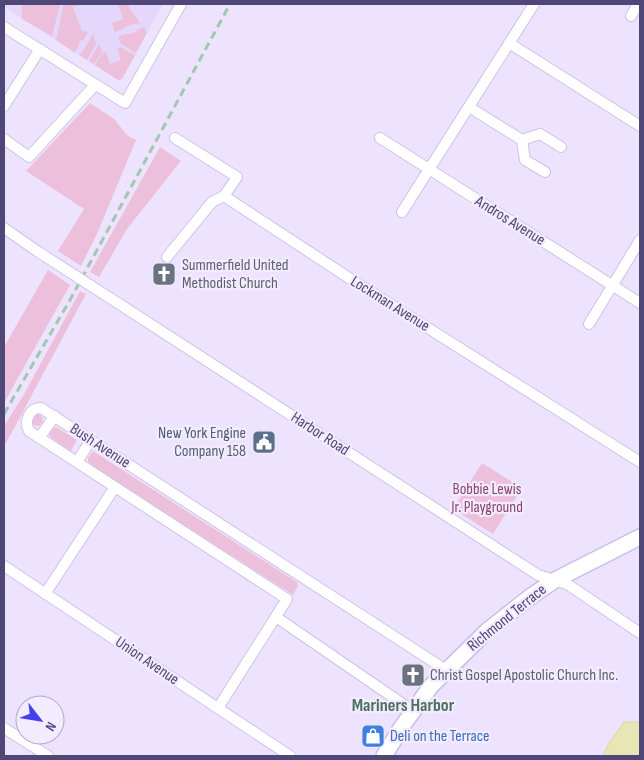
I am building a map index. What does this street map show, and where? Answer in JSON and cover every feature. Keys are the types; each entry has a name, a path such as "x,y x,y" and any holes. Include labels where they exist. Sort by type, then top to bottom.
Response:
{"main road":[{"name":"Richmond Terrace","path":"384,756 431,686 493,626 555,580 640,537"}],"street":[{"path":"4,27 125,103 181,4"},
{"path":"402,212 534,4"},
{"path":"631,16 638,4"},
{"path":"509,43 640,126"},
{"path":"4,106 40,49"},
{"path":"4,139 29,157 95,85"},
{"path":"468,107 522,140 540,134 561,147"},
{"path":"167,257 212,202 224,196 237,177 175,138"},
{"name":"Andros Avenue","path":"380,138 640,303"},
{"path":"522,140 525,160 545,172"},
{"name":"Lockman Avenue","path":"224,196 349,278 640,462"},
{"name":"Harbor Road","path":"4,228 538,575 567,584 640,633"},
{"path":"588,324 640,240"},
{"name":"Bush Avenue","path":"276,617 287,599 29,431 26,426 31,413 36,407 41,408 92,440 446,670"},
{"path":"39,438 54,416"},
{"path":"77,462 92,440"},
{"path":"46,594 115,487"},
{"name":"Union Avenue","path":"4,566 290,756"},
{"path":"218,708 276,617 413,711"},
{"path":"4,728 48,756"}],"shaded area":[{"path":"4,4 163,4 122,79 118,80 4,7"},
{"path":"624,722 640,722 640,756 603,756 608,745"}],"green space":[{"path":"22,4 60,4 52,36 22,19"},
{"path":"64,4 82,4 73,7 82,31 88,32 83,41 81,40 75,53 56,40"},
{"path":"118,4 127,4 140,23 125,26 125,28 115,32 112,23 123,19"},
{"path":"144,27 147,33 136,53 121,44 118,36 137,32 136,30"},
{"path":"93,34 96,44 87,60 79,55"},
{"path":"99,44 102,52 94,64 89,61"},
{"path":"120,47 135,55 122,79 118,80 95,65 102,53 106,52 110,64 121,60 117,48"},
{"path":"90,103 114,119 128,136 136,140 97,234 81,266 58,251 84,209 26,171"},
{"path":"160,147 181,161 127,229 99,277 90,272"},
{"path":"48,270 70,285 4,403 4,347"},
{"path":"80,291 86,294 4,447 4,426 23,396"},
{"path":"35,414 39,414 43,420 39,426 35,426 31,422 31,418"},
{"path":"56,427 77,440 71,451 50,437 51,431"},
{"path":"93,451 297,582 298,586 293,595 92,466 88,462 88,458"},
{"name":"Bobbie Lewis Jr. Playground","path":"482,463 522,488 493,534 453,509"}],"railway":[{"path":"4,414 70,300 230,4"}],"place":[{"name":"Summerfield United Methodist Church","path":"164,274"},
{"name":"New York Engine Company 158","path":"264,442"},
{"name":"Christ Gospel Apostolic Church Inc.","path":"413,675"},
{"name":"Deli on the Terrace","path":"373,736"}],"district":[{"name":"Mariners Harbor","path":"403,705"}]}
